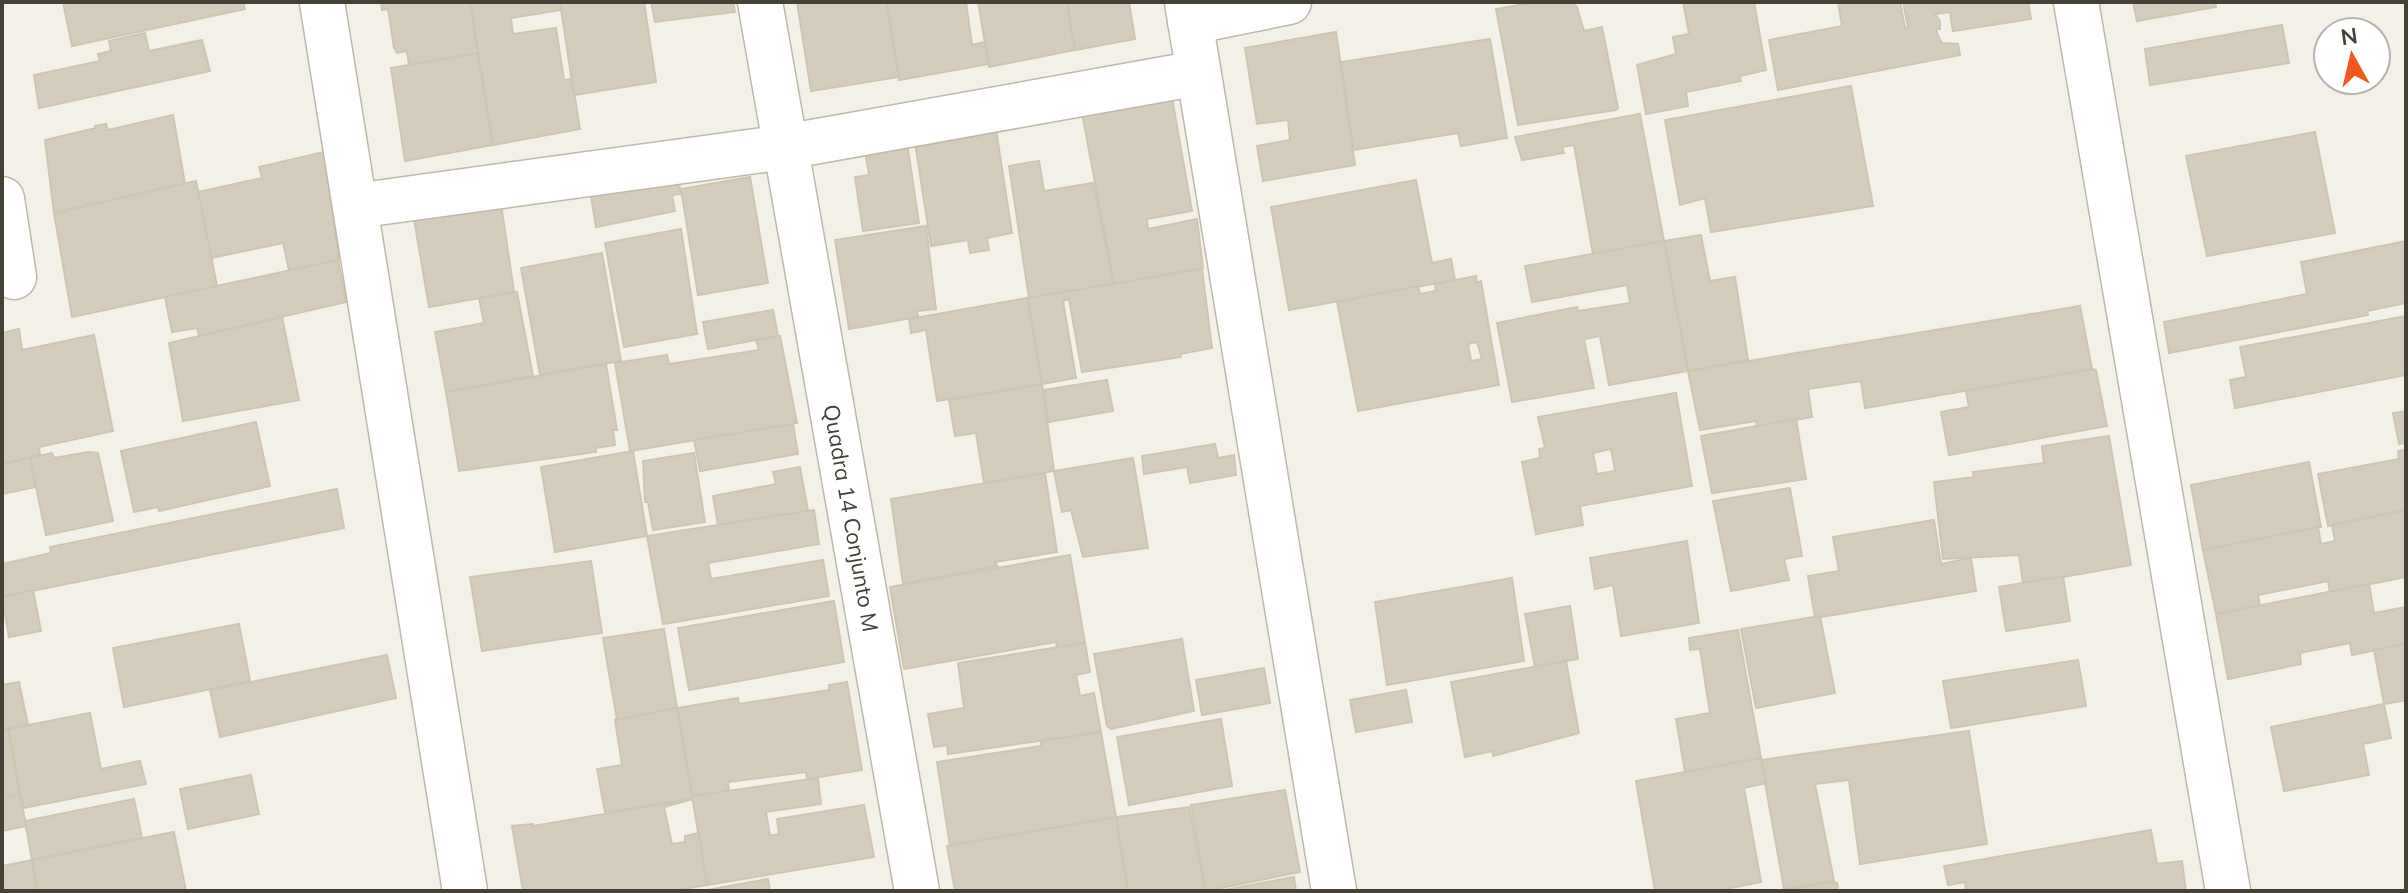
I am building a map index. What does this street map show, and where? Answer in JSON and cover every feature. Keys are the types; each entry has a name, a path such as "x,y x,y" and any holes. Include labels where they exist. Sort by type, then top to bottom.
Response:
{"street":[{"path":"322,2 465,891"},
{"name":"Quadra 14 Conjunto M","path":"760,2 917,891"},
{"path":"1289,2 1188,12 1334,891"},
{"path":"2076,2 2228,891"},
{"path":"355,206 785,147 1198,73"},
{"path":"2,199 14,277"}],"building":[{"path":"63,2 243,2 245,9 72,46"},
{"path":"381,2 470,2 478,53 409,66 407,51 397,53 394,48 388,9 382,10"},
{"path":"470,2 560,2 561,10 511,18 513,34 556,28 564,80 572,79 580,129 493,145"},
{"path":"560,2 644,2 656,82 574,95"},
{"path":"651,2 733,2 735,12 655,22"},
{"path":"797,2 887,2 899,77 811,91"},
{"path":"887,2 966,2 972,45 985,42 989,64 899,80"},
{"path":"978,2 1067,2 1075,50 989,67"},
{"path":"1067,2 1129,2 1135,39 1075,50"},
{"path":"1536,2 1572,2 1577,7 1584,31 1602,27 1616,110 1518,125 1496,9"},
{"path":"1683,2 1754,2 1766,70 1740,76 1741,81 1686,92 1688,106 1646,114 1637,65 1676,54 1673,37 1689,34"},
{"path":"1838,2 1900,2 1905,28 1908,27 1903,2 2028,2 2031,19 1953,31 1950,12 1935,14 1940,21 1940,29 1936,29 1942,43 1958,44 1960,55 1778,90 1769,40 1842,26"},
{"path":"2133,2 2215,2 2216,7 2137,21"},
{"path":"2282,25 2289,63 2150,85 2145,49"},
{"path":"1336,32 1355,165 1263,181 1257,146 1290,140 1288,120 1257,124 1245,48"},
{"path":"145,33 149,51 202,40 210,71 39,108 34,75 100,61 98,54 111,51 109,41"},
{"path":"1490,39 1507,138 1461,146 1458,133 1353,150 1341,62"},
{"path":"478,53 493,145 405,161 391,68"},
{"path":"1851,86 1873,206 1711,232 1705,198 1680,205 1665,120"},
{"path":"1172,98 1192,211 1147,219 1148,229 1197,219 1203,268 1114,284 1082,113"},
{"path":"1640,114 1664,241 1593,254 1574,145 1562,147 1564,153 1522,160 1515,137"},
{"path":"173,115 185,184 54,213 45,140 95,126 106,124 108,130"},
{"path":"995,123 1012,233 987,238 989,250 970,253 968,240 931,246 914,136"},
{"path":"2315,132 2335,233 2207,256 2186,156"},
{"path":"907,143 919,223 863,231 855,177 869,175 865,150"},
{"path":"324,152 339,260 289,270 283,243 211,258 198,192 262,178 259,167"},
{"path":"1039,161 1044,191 1093,183 1114,284 1029,298 1009,166"},
{"path":"677,173 681,194 672,195 675,211 596,227 590,190"},
{"path":"750,177 768,283 698,295 681,189"},
{"path":"1416,180 1432,263 1451,259 1455,280 1289,310 1271,207"},
{"path":"196,181 217,286 72,317 54,213"},
{"path":"501,204 514,292 429,307 414,219"},
{"path":"926,226 936,309 917,311 918,317 849,329 835,240"},
{"path":"681,229 697,334 624,347 605,243"},
{"path":"1701,235 1710,281 1735,277 1748,360 1688,371 1664,241"},
{"path":"1664,241 1688,371 1609,385 1600,336 1584,339 1594,388 1512,402 1497,323 1577,307 1578,311 1630,303 1627,285 1532,302 1525,266"},
{"path":"2406,241 2406,303 2367,311 2368,315 2169,353 2164,322 2307,294 2301,262"},
{"path":"602,253 621,361 540,375 521,268"},
{"path":"338,260 346,302 199,336 197,328 172,332 165,297"},
{"path":"1202,269 1212,348 1180,354 1181,357 1082,372 1069,299 1063,301 1076,378 1042,384 1027,298"},
{"path":"1476,276 1477,283 1481,281 1499,385 1358,411 1337,302 1418,286 1420,294 1436,291 1435,284","holes":["1477,342 1482,359 1471,361 1468,344"]},
{"path":"517,292 533,376 446,392 435,332 484,323 479,298"},
{"path":"1027,298 1042,384 937,401 926,330 911,333 909,319"},
{"path":"2080,306 2092,369 1865,408 1861,381 1808,389 1812,417 1757,427 1756,421 1700,430 1688,371"},
{"path":"773,310 778,336 708,349 703,322"},
{"path":"2406,316 2406,375 2235,408 2230,380 2246,377 2240,347"},
{"path":"282,317 299,400 183,421 169,343"},
{"path":"19,329 22,350 94,335 113,431 39,447 40,455 2,464 2,333"},
{"path":"780,336 797,423 630,451 615,363 667,355 669,364 759,350 756,340"},
{"path":"606,364 617,430 613,430 615,445 596,448 596,452 459,471 446,392"},
{"path":"2096,370 2107,426 1949,455 1941,412 1969,407 1966,391"},
{"path":"1107,380 1113,411 1048,422 1043,390"},
{"path":"1042,384 1054,471 984,483 976,433 955,436 949,400"},
{"path":"1676,393 1692,486 1580,506 1583,525 1536,534 1522,462 1540,458 1539,449 1545,448 1538,417","holes":["1611,449 1615,471 1597,474 1593,453"]},
{"path":"2406,411 2406,443 2399,444 2393,413"},
{"path":"1796,419 1806,479 1712,493 1701,436"},
{"path":"256,422 270,486 159,511 158,507 134,512 121,451"},
{"path":"793,424 798,454 700,471 694,440"},
{"path":"2109,436 2131,565 2023,584 2019,555 1943,559 1934,482 1974,477 1973,472 2044,463 2042,446"},
{"path":"1215,444 1218,458 1234,455 1236,475 1190,483 1187,467 1144,474 1142,456"},
{"path":"2406,450 2406,510 2328,526 2318,474 2399,459 2398,451"},
{"path":"633,451 647,536 555,552 541,467"},
{"path":"52,453 54,458 98,453 113,521 46,535 30,458"},
{"path":"694,453 705,522 653,530 648,502 645,502 643,461"},
{"path":"30,458 36,487 2,494 2,464"},
{"path":"1133,458 1148,548 1083,557 1071,510 1062,512 1054,471"},
{"path":"2309,462 2321,527 2203,550 2191,485"},
{"path":"800,467 808,511 718,525 713,496 776,484 773,472"},
{"path":"1045,473 1057,552 995,562 997,566 903,584 891,499"},
{"path":"1790,488 1802,556 1784,559 1789,580 1731,591 1713,501"},
{"path":"337,489 344,528 2,597 2,564 51,553 50,547"},
{"path":"814,510 819,544 708,563 711,579 823,560 829,596 663,624 647,536"},
{"path":"2406,510 2406,577 2330,592 2328,581 2258,595 2260,606 2216,614 2203,550 2318,527 2321,544 2335,541 2332,525"},
{"path":"1934,520 1941,564 1971,558 1976,591 1815,618 1808,576 1839,571 1833,537"},
{"path":"1687,541 1699,623 1621,636 1613,585 1595,589 1590,558"},
{"path":"1070,555 1085,643 1057,648 1056,642 904,669 890,587"},
{"path":"591,561 602,633 482,651 470,577"},
{"path":"2063,576 2070,621 2006,631 1999,587"},
{"path":"1512,578 1524,661 1387,685 1375,602"},
{"path":"2369,584 2374,613 2406,607 2406,644 2352,655 2350,643 2300,653 2301,664 2228,679 2216,614"},
{"path":"33,590 41,631 9,637 2,597"},
{"path":"834,601 844,662 689,690 678,628"},
{"path":"1570,606 1578,659 1535,667 1525,614"},
{"path":"1820,616 1835,693 1756,708 1741,629"},
{"path":"239,624 250,681 124,707 113,648"},
{"path":"664,629 677,708 617,720 603,638"},
{"path":"1738,630 1761,758 1685,772 1676,719 1710,713 1700,649 1690,650 1689,638"},
{"path":"1182,639 1194,711 1111,729 1107,726 1094,654"},
{"path":"1085,643 1090,672 1076,675 1080,696 1094,693 1101,732 948,754 947,745 934,747 928,714 964,708 958,663"},
{"path":"2406,644 2406,700 2384,704 2374,650"},
{"path":"387,655 396,698 220,737 210,690"},
{"path":"2078,660 2086,706 1951,728 1943,681"},
{"path":"1566,661 1579,733 1493,756 1492,751 1465,757 1451,682"},
{"path":"1264,668 1270,703 1202,715 1196,680"},
{"path":"19,682 28,725 2,730 2,685"},
{"path":"847,682 862,770 807,779 806,772 728,782 729,791 692,796 677,708 738,698 739,704 829,690 829,685"},
{"path":"1406,690 1412,722 1356,732 1350,700"},
{"path":"2384,704 2391,738 2363,744 2369,775 2284,791 2271,727"},
{"path":"677,708 693,799 605,812 597,769 622,765 615,720"},
{"path":"90,713 101,769 140,761 146,784 23,808 8,729"},
{"path":"1221,719 1232,786 1129,805 1117,737"},
{"path":"8,729 20,794 2,798 2,730"},
{"path":"1969,731 1987,844 1860,864 1849,780 1815,784 1834,881 1784,889 1761,760"},
{"path":"1101,732 1116,817 950,846 937,762 1041,746 1041,741"},
{"path":"1761,758 1766,783 1744,788 1761,882 1716,891 1655,891 1636,781"},
{"path":"251,775 259,814 188,829 180,789"},
{"path":"818,778 821,804 766,812 770,836 779,834 777,819 864,805 874,857 707,885 692,796"},
{"path":"1285,790 1300,872 1206,891 1191,805"},
{"path":"20,794 26,826 2,831 2,798"},
{"path":"134,799 142,838 32,860 25,821"},
{"path":"693,799 664,807 672,844 685,842 685,836 699,833 707,885 671,891 523,891 512,826 533,826"},
{"path":"1189,807 1205,891 1128,891 1116,817"},
{"path":"1116,817 1128,891 955,891 947,846"},
{"path":"2151,830 2157,864 2182,861 2186,891 1966,891 1965,882 1948,885 1944,866"},
{"path":"174,832 186,891 37,891 32,860"},
{"path":"32,860 37,891 2,891 2,866"},
{"path":"1294,877 1296,891 1219,891"},
{"path":"768,879 770,891 707,890"},
{"path":"1837,883 1838,891 1782,891"}]}
